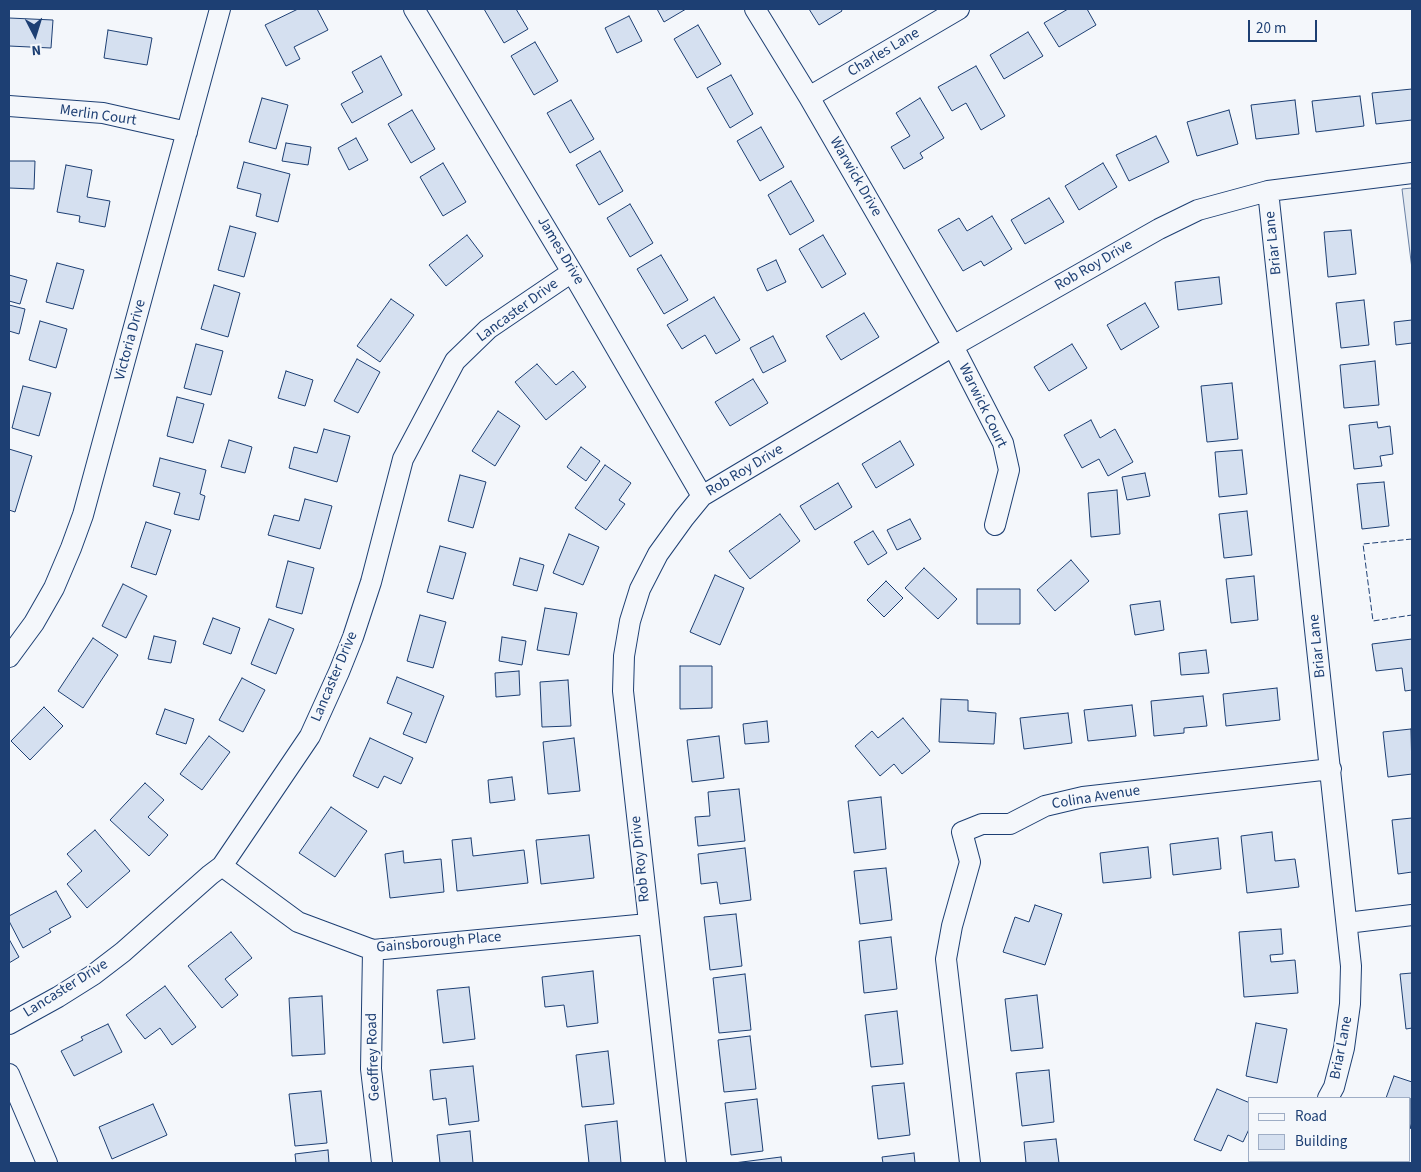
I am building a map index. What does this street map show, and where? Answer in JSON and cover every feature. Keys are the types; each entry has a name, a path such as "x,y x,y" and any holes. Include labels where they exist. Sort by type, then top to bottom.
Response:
{"street":[{"name":"Victoria Drive","path":"9,657 34,623 54,588 72,548 83,514 220,9"},
{"name":"James Drive","path":"414,9 572,272 702,496"},
{"name":"Warwick Drive","path":"755,9 809,97 953,346"},
{"name":"Charles Lane","path":"809,97 959,9"},
{"name":"Merlin Court","path":"9,106 103,113 187,132"},
{"name":"Rob Roy Drive","path":"676,1163 622,692 624,656 630,621 645,580 658,554 702,496 953,346 1159,229 1198,210 1268,191 1412,172"},
{"name":"Briar Lane","path":"1268,191 1351,966 1350,1004 1344,1048 1334,1087 1329,1097"},
{"name":"Lancaster Drive","path":"9,1024 58,997 108,964 222,866 310,736 353,637 371,582 403,459 455,361 488,329 572,272"},
{"name":"Warwick Court","path":"953,346 1003,443 1009,470 995,525"},
{"name":"Colina Avenue","path":"970,1163 946,959 952,926 970,862 962,832 982,824 1010,824 1045,806 1083,797 1331,769"},
{"name":"Gainsborough Place","path":"222,866 298,922 373,950 648,924"},
{"path":"1347,922 1412,915"},
{"name":"Geoffrey Road","path":"373,950 371,1069 382,1163"},
{"path":"9,1074 47,1163"}],"shaded area":[{"path":"1412,188 1412,269 1402,189"}],"building":[{"path":"298,9 317,9 328,30 294,47 300,59 286,66 265,25"},
{"path":"484,9 516,9 528,29 504,43"},
{"path":"657,9 686,9 664,22"},
{"path":"809,9 841,9 842,11 819,25"},
{"path":"1068,9 1087,9 1096,25 1059,47 1044,23"},
{"path":"629,16 642,41 617,53 605,28"},
{"path":"9,18 53,20 51,48 9,46"},
{"path":"698,25 721,64 697,78 674,39"},
{"path":"108,30 152,38 147,65 104,58"},
{"path":"1028,32 1043,56 1004,79 990,55"},
{"path":"535,42 558,81 534,95 511,56"},
{"path":"381,56 402,95 352,123 341,104 363,92 352,72"},
{"path":"976,66 1005,116 981,130 966,103 952,111 938,87"},
{"path":"731,75 753,114 730,128 707,88"},
{"path":"1412,89 1412,120 1376,124 1372,93"},
{"path":"1360,96 1364,126 1316,132 1312,101"},
{"path":"262,98 288,105 276,149 249,142"},
{"path":"920,98 944,138 920,153 923,158 904,169 891,147 910,136 896,113"},
{"path":"571,100 594,139 570,153 547,113"},
{"path":"1295,100 1299,134 1256,139 1251,105"},
{"path":"412,110 435,149 411,163 388,124"},
{"path":"1229,110 1238,144 1197,156 1187,122"},
{"path":"761,127 784,167 760,181 737,141"},
{"path":"1156,136 1169,162 1129,181 1116,155"},
{"path":"356,138 368,160 349,170 338,148"},
{"path":"286,143 311,147 308,165 282,161"},
{"path":"600,151 623,191 599,205 576,165"},
{"path":"9,161 35,161 34,189 9,188"},
{"path":"244,162 290,174 278,222 256,216 261,194 237,188"},
{"path":"443,163 466,202 443,216 420,177"},
{"path":"1103,163 1117,187 1079,210 1065,186"},
{"path":"66,165 92,170 87,197 110,201 105,227 79,222 80,216 57,212"},
{"path":"791,181 814,221 790,235 768,195"},
{"path":"1049,198 1064,222 1025,244 1011,220"},
{"path":"630,204 653,243 630,257 607,218"},
{"path":"992,216 1012,249 984,266 981,261 963,271 938,230 959,218 967,231"},
{"path":"230,226 256,233 244,277 218,270"},
{"path":"1351,230 1356,274 1328,277 1324,232"},
{"path":"467,235 483,256 446,286 429,265"},
{"path":"823,235 846,274 822,288 799,249"},
{"path":"661,255 688,300 664,314 637,269"},
{"path":"776,260 786,282 767,291 757,269"},
{"path":"57,263 84,270 73,309 46,302"},
{"path":"9,275 27,280 20,304 9,301"},
{"path":"1219,277 1222,304 1178,310 1175,282"},
{"path":"214,285 240,293 228,337 201,329"},
{"path":"714,297 740,340 716,354 705,335 682,349 667,325"},
{"path":"391,299 414,315 380,362 357,346"},
{"path":"1364,300 1369,345 1341,348 1336,303"},
{"path":"1145,303 1159,327 1121,350 1107,325"},
{"path":"9,305 25,309 19,334 9,331"},
{"path":"864,313 879,337 841,360 826,336"},
{"path":"1412,320 1412,343 1396,345 1394,322"},
{"path":"40,321 67,329 56,368 29,360"},
{"path":"773,336 786,361 763,373 750,348"},
{"path":"196,344 223,351 211,395 184,388"},
{"path":"1072,344 1087,368 1049,391 1034,367"},
{"path":"357,359 380,372 358,413 334,401"},
{"path":"1375,361 1379,405 1344,408 1340,365"},
{"path":"537,364 556,385 573,371 586,387 546,420 515,382"},
{"path":"286,371 313,380 305,406 278,398"},
{"path":"753,379 768,403 730,426 715,402"},
{"path":"1232,383 1238,439 1207,442 1201,386"},
{"path":"23,386 51,393 39,436 12,428"},
{"path":"177,397 204,404 193,443 167,436"},
{"path":"498,411 520,426 495,466 472,451"},
{"path":"1091,420 1100,438 1115,429 1133,462 1108,476 1099,459 1082,468 1064,435"},
{"path":"1377,422 1378,428 1390,426 1393,454 1380,456 1382,466 1354,469 1349,425"},
{"path":"324,429 350,436 337,482 289,468 294,447 317,453"},
{"path":"229,440 252,447 245,473 221,467"},
{"path":"900,441 914,465 876,488 862,464"},
{"path":"581,447 600,461 586,481 567,467"},
{"path":"9,449 32,456 15,512 9,510"},
{"path":"1242,450 1247,494 1219,497 1215,452"},
{"path":"160,458 206,470 200,494 205,496 199,520 174,514 180,493 153,486"},
{"path":"605,465 631,483 619,500 625,504 606,530 575,508"},
{"path":"1145,473 1150,496 1127,500 1122,477"},
{"path":"460,475 486,482 473,528 448,521"},
{"path":"1384,482 1389,526 1362,529 1357,484"},
{"path":"838,483 852,507 815,530 800,506"},
{"path":"1117,490 1120,534 1091,537 1088,493"},
{"path":"305,499 332,506 320,549 268,535 274,515 299,521"},
{"path":"1247,511 1252,555 1224,558 1219,514"},
{"path":"780,514 800,541 750,579 729,551"},
{"path":"910,519 921,539 897,550 887,530"},
{"path":"146,522 171,530 156,575 131,567"},
{"path":"873,531 887,553 868,565 854,542"},
{"path":"569,534 599,547 583,585 553,573"},
{"path":"440,546 466,553 453,599 427,592"},
{"path":"520,558 544,565 537,591 513,585"},
{"path":"1071,560 1089,581 1055,611 1037,590"},
{"path":"288,561 314,568 302,614 276,607"},
{"path":"924,568 957,599 938,619 905,588"},
{"path":"715,575 744,588 720,645 690,632"},
{"path":"1254,576 1258,620 1231,623 1226,579"},
{"path":"886,581 903,598 884,617 867,600"},
{"path":"123,584 147,596 126,638 102,626"},
{"path":"977,589 1020,589 1020,624 977,624"},
{"path":"1160,601 1164,630 1135,635 1130,605"},
{"path":"545,608 577,613 569,655 537,650"},
{"path":"420,615 446,622 433,668 407,661"},
{"path":"213,618 240,628 231,654 203,644"},
{"path":"269,619 294,629 276,674 251,664"},
{"path":"154,636 176,641 171,663 148,659"},
{"path":"502,637 526,641 522,665 499,661"},
{"path":"93,638 118,655 83,708 58,691"},
{"path":"1412,639 1412,690 1405,691 1402,668 1376,671 1372,644"},
{"path":"1206,650 1209,673 1181,675 1179,653"},
{"path":"680,666 712,666 712,708 680,709"},
{"path":"519,671 520,695 496,697 495,673"},
{"path":"397,677 444,696 426,743 403,734 412,713 387,703"},
{"path":"242,678 265,690 243,732 219,720"},
{"path":"568,680 571,726 542,727 540,682"},
{"path":"1277,688 1280,720 1226,726 1223,694"},
{"path":"1203,696 1207,726 1184,728 1184,733 1154,736 1151,701"},
{"path":"941,699 968,700 968,711 996,713 994,744 939,742"},
{"path":"1132,705 1136,736 1088,741 1084,710"},
{"path":"44,707 63,726 30,760 11,741"},
{"path":"165,709 194,719 186,744 156,734"},
{"path":"1068,713 1072,743 1024,749 1020,718"},
{"path":"903,718 930,751 902,774 894,764 880,776 855,746 872,731 878,738"},
{"path":"767,721 769,742 745,744 743,724"},
{"path":"1411,729 1412,774 1388,777 1383,732"},
{"path":"209,736 230,752 202,790 180,774"},
{"path":"719,736 724,778 692,782 687,740"},
{"path":"370,738 413,758 401,784 384,776 378,788 353,776"},
{"path":"574,738 580,791 548,794 543,742"},
{"path":"512,777 515,800 490,803 488,780"},
{"path":"145,783 164,800 148,817 168,835 149,856 110,820"},
{"path":"739,789 745,841 698,846 695,817 710,816 708,792"},
{"path":"881,797 886,849 854,853 848,801"},
{"path":"331,807 367,831 335,877 299,853"},
{"path":"1412,818 1412,872 1398,874 1392,820"},
{"path":"95,830 130,871 87,908 67,884 82,871 67,854"},
{"path":"1272,832 1275,861 1295,859 1299,887 1247,893 1241,836"},
{"path":"589,835 594,878 541,884 536,840"},
{"path":"471,838 473,856 524,850 528,883 457,891 452,840"},
{"path":"1218,838 1221,869 1173,875 1170,844"},
{"path":"1148,847 1151,878 1103,883 1100,853"},
{"path":"745,848 751,900 720,904 717,882 701,884 698,854"},
{"path":"403,851 404,863 441,859 444,892 390,898 385,854"},
{"path":"886,868 892,920 860,924 854,871"},
{"path":"56,891 71,917 49,929 51,932 23,948 9,921 9,916"},
{"path":"1035,905 1062,914 1045,965 1003,952 1015,917 1029,922"},
{"path":"736,914 742,966 710,970 704,917"},
{"path":"1281,929 1283,954 1270,955 1271,962 1295,960 1298,993 1244,997 1239,932"},
{"path":"231,932 252,958 225,979 238,995 222,1008 188,966"},
{"path":"891,937 897,989 864,993 859,941"},
{"path":"9,939 19,957 9,963"},
{"path":"593,971 598,1023 567,1027 564,1005 545,1007 542,977"},
{"path":"1412,973 1412,1028 1406,1029 1400,974"},
{"path":"745,974 751,1030 719,1033 713,978"},
{"path":"165,986 196,1027 172,1045 160,1028 145,1039 126,1015"},
{"path":"469,987 475,1039 443,1043 437,990"},
{"path":"1037,995 1043,1048 1011,1051 1005,999"},
{"path":"322,996 325,1054 292,1056 289,998"},
{"path":"897,1011 903,1064 871,1067 865,1015"},
{"path":"1256,1023 1287,1029 1277,1083 1246,1076"},
{"path":"108,1024 122,1052 74,1076 61,1051 83,1040 81,1037"},
{"path":"750,1036 756,1089 724,1092 718,1040"},
{"path":"608,1051 614,1104 582,1107 576,1055"},
{"path":"473,1066 479,1121 449,1125 446,1098 433,1100 430,1070"},
{"path":"1049,1070 1054,1122 1022,1126 1016,1073"},
{"path":"1394,1076 1412,1082 1411,1126 1411,1097 1386,1097"},
{"path":"904,1083 910,1135 878,1139 872,1086"},
{"path":"1217,1089 1248,1102 1248,1131 1243,1142 1228,1135 1221,1151 1194,1140"},
{"path":"321,1091 327,1143 295,1146 289,1094"},
{"path":"757,1099 763,1151 731,1155 725,1103"},
{"path":"153,1104 167,1135 112,1159 99,1127"},
{"path":"617,1121 621,1163 589,1163 585,1125"},
{"path":"470,1131 473,1163 440,1163 437,1135"},
{"path":"1056,1139 1059,1163 1026,1163 1024,1142"},
{"path":"328,1150 329,1163 296,1163 295,1154"},
{"path":"914,1153 915,1163 883,1163 882,1157"},
{"path":"781,1157 782,1163 734,1163"},
{"path":"1355,1162 1392,1162 1392,1163"}],"fence":[{"path":"1412,539 1363,544 1373,621 1412,615"}]}
